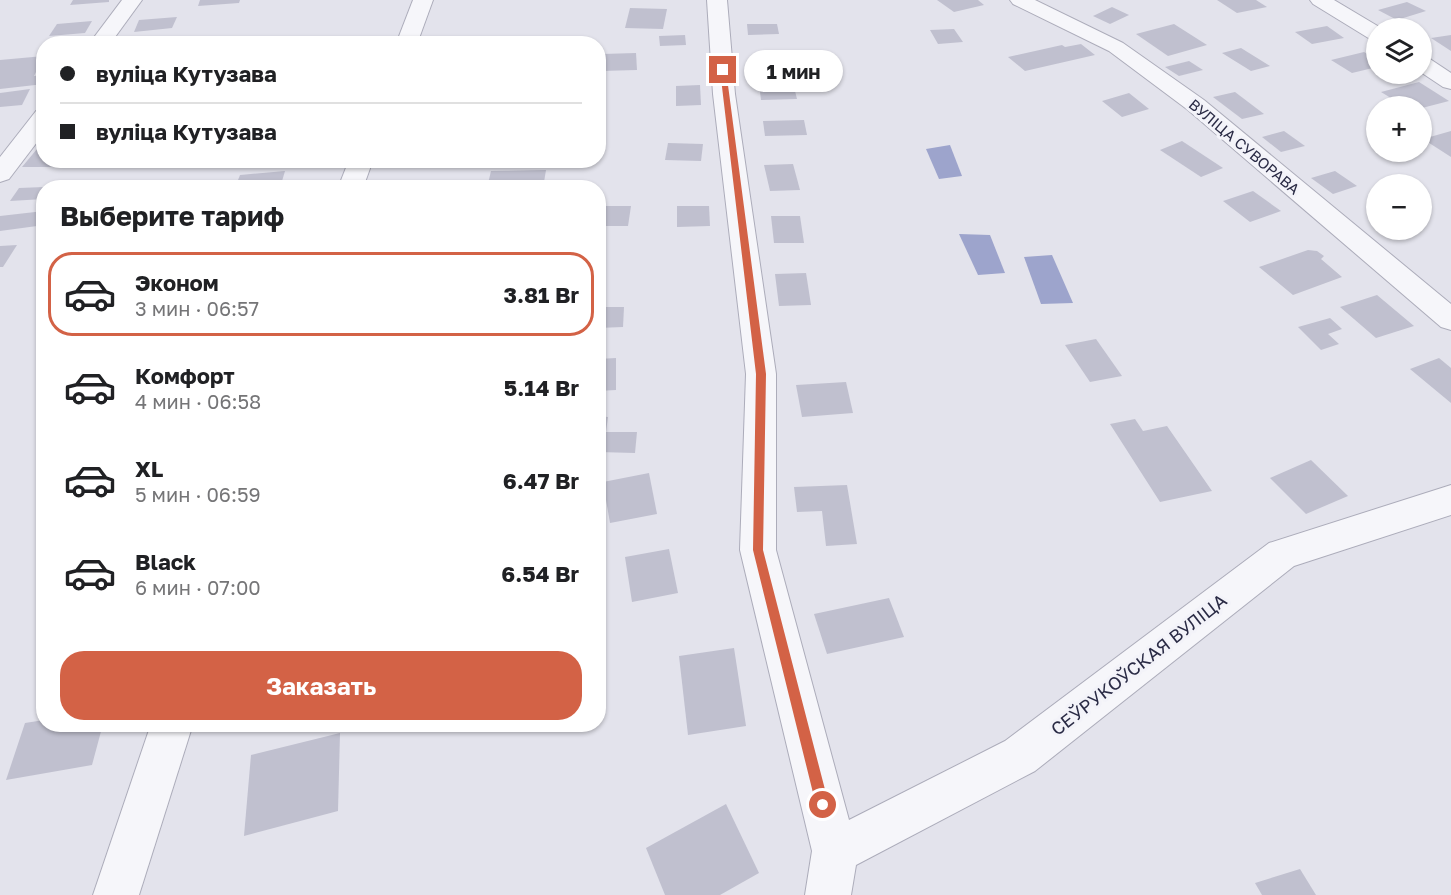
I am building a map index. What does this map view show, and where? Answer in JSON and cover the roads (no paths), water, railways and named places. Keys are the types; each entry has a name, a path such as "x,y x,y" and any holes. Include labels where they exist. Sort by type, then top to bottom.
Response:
{"street":[{"path":"105,36 132,0"},
{"path":"409,36 423,0"},
{"path":"717,0 724,94 761,374 758,550 835,851 828,895"},
{"name":"ВУЛІЦА СУВОРАВА","path":"1020,0 1116,47 1196,105 1451,320"},
{"path":"1320,0 1366,28"},
{"path":"1432,70 1451,82"},
{"path":"0,174 36,127"},
{"name":"СЕЎРУКОЎСКАЯ ВУЛІЦА","path":"835,851 1020,756 1282,554 1451,500"},
{"path":"116,895 169,732"}],"water":[{"path":"950,145 962,176 939,179 926,149"},
{"path":"959,234 990,235 1005,273 978,275"},
{"path":"1052,255 1073,303 1041,304 1024,257"}]}
